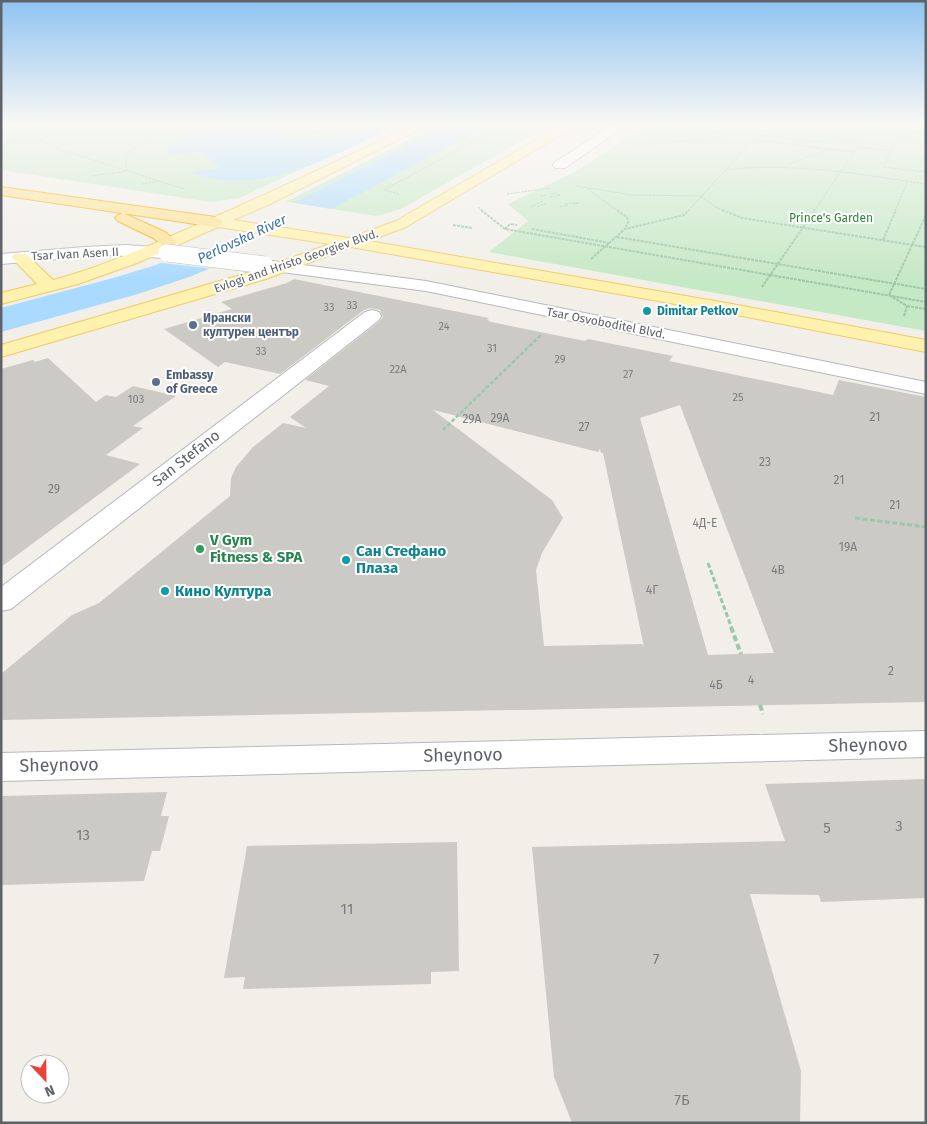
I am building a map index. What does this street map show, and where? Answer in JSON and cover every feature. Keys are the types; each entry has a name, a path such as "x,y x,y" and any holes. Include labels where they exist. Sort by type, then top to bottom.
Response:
{"highway":[{"path":"1,191 215,222"},
{"path":"89,204 159,234 168,248"}],"main road":[{"path":"168,248 215,222 263,202 314,177"},
{"name":"Evlogi and Hristo Georgiev Blvd.","path":"1,351 285,267 353,243 401,224 480,177"},
{"path":"215,222 326,238 926,346"},
{"path":"1,300 93,273 149,251"},
{"path":"20,257 50,287"}],"street":[{"name":"Tsar Ivan Asen II","path":"1,259 63,253 149,251 168,248 265,265"},
{"name":"Tsar Osvoboditel Blvd.","path":"265,265 426,286 926,388"},
{"name":"San Stefano","path":"1,602 372,316"},
{"name":"Sheynovo","path":"1,767 926,744"}],"path":[{"path":"146,177 173,187 192,190"},
{"path":"400,194 384,190 407,177"},
{"path":"625,229 684,214 718,177"},
{"path":"761,288 837,177"},
{"path":"878,177 926,184"},
{"path":"883,240 908,181"},
{"path":"569,185 632,195 701,196 714,206 742,218 926,247"},
{"path":"506,194 550,188"},
{"path":"585,188 628,217 625,229 585,264"},
{"path":"539,196 549,195"},
{"path":"531,206 545,202 536,207"},
{"path":"559,207 575,202 578,203 573,204"},
{"path":"472,203 505,229 926,302"},
{"path":"889,295 926,215"},
{"path":"452,224 472,228"},
{"path":"505,229 510,224 517,225"},
{"path":"532,229 610,242"},
{"path":"617,237 926,289"},
{"path":"889,295 907,306 926,310"},
{"path":"903,321 907,306"},
{"path":"443,430 502,373"},
{"path":"856,518 926,526"},
{"path":"708,563 741,654"}],"green space":[{"path":"50,177 283,177 239,198 211,202"},
{"path":"334,177 457,177 401,209 376,216 285,202"},
{"name":"Prince's Garden","path":"564,177 926,177 926,331 489,252 528,221 508,204"}],"water":[{"path":"210,177 267,177 245,180"},
{"name":"Perlovska River","path":"344,177 391,177 262,246 192,276 138,294 1,332 1,308 156,265 217,239"}],"pier":[{"path":"289,202 337,210 263,248 214,269 155,262 216,237"}],"building":[{"path":"294,279 489,318 487,320 491,322 673,356 669,361 833,395 839,380 926,397 926,702 1,720 1,674 72,615 99,603 230,496 231,478 236,467 253,447 283,423 306,428 290,417 329,386 305,380 383,317 380,310 371,308 364,310 280,374 225,362 218,367 164,329 232,309 221,302 287,283","holes":["680,405 774,653 708,655 640,418","433,410 598,452 600,449 601,453 603,453 644,647 642,644 544,646 536,570 542,553 563,518 552,500"]},
{"path":"48,358 96,402 106,395 116,397 133,386 176,396 133,426 143,428 106,455 140,464 1,567 1,369"},
{"path":"926,779 926,898 821,902 819,895 750,894 801,1071 800,1123 572,1123 554,1077 532,847 785,841 765,784"},
{"path":"167,792 161,816 169,816 160,851 152,851 144,881 1,885 1,796"},
{"path":"457,842 459,971 431,972 431,984 243,989 245,977 224,978 247,846"}],"place":[{"name":"Dimitar Petkov","path":"647,311"},
{"name":"Ирански културен център","path":"193,325"},
{"name":"Embassy of Greece","path":"156,382"},
{"name":"V Gym Fitness & SPA","path":"200,549"},
{"name":"Сан Стефано Плаза","path":"346,560"},
{"name":"Кино Култура","path":"165,591"}]}
